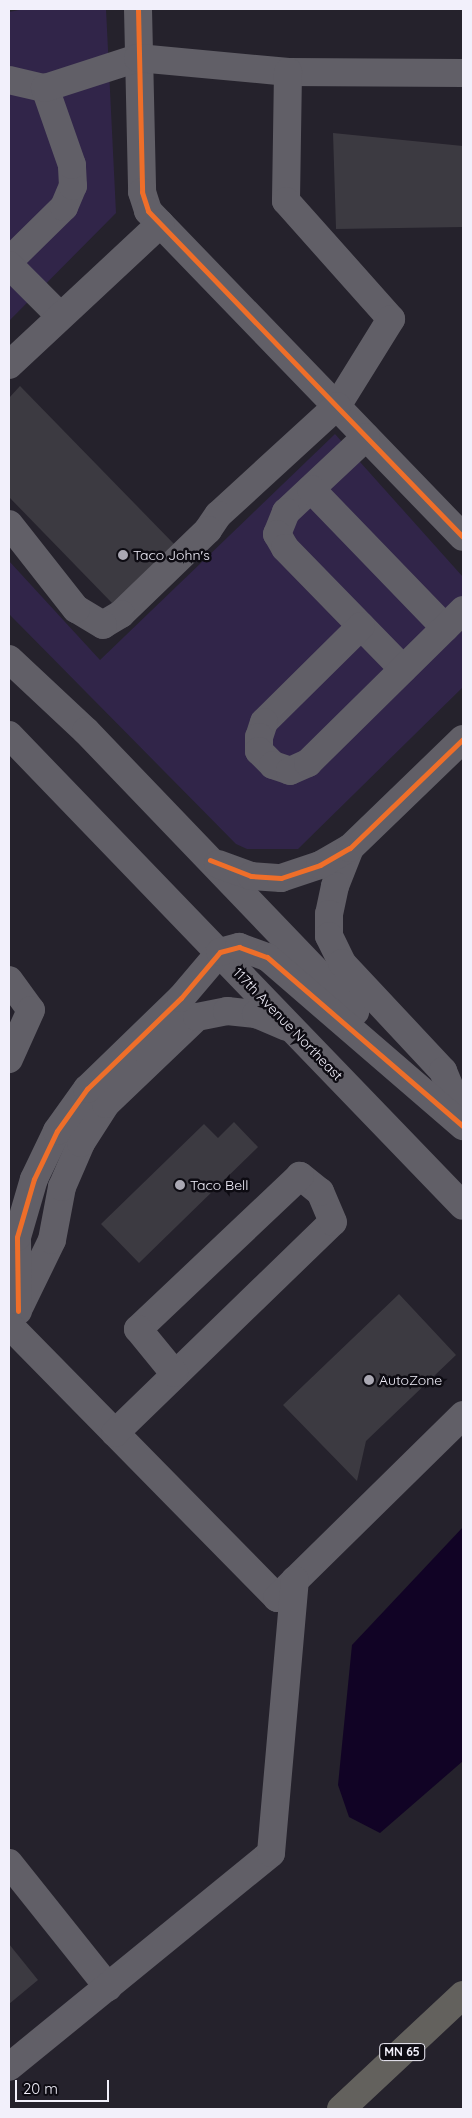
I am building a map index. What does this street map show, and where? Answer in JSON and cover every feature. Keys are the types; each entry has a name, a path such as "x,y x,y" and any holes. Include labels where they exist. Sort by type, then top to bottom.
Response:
{"highway":[{"name":"MN 65","path":"341,2109 463,1996"}],"street":[{"path":"138,9 142,192 148,211 463,537"},
{"path":"9,80 45,88 138,58 288,72 463,73"},
{"path":"16,532 76,609 103,625 121,614 208,530 218,516 337,406 391,319 286,200 288,72"},
{"path":"45,88 72,165 73,186 64,207 9,263 60,316"},
{"path":"9,365 160,224"},
{"path":"366,437 286,512 277,534 285,548 403,669"},
{"path":"312,489 454,619 308,762 290,771 273,765 259,751 259,736 264,722 361,626"},
{"path":"9,660 86,731 463,1125"},
{"name":"117th Avenue Northeast","path":"9,735 463,1206"},
{"path":"210,860 251,876 281,878 320,865 350,848 463,739"},
{"path":"350,848 335,886 329,914 329,936 342,962 443,1071 463,1118"},
{"path":"463,1125 267,957 239,947 220,952 181,998 87,1089 57,1131 34,1179 17,1237 13,1277 12,1324 115,1433 277,1598 463,1415"},
{"path":"9,980 30,1010 9,1058"},
{"path":"12,1324 52,1240 62,1187 81,1143 106,1104 156,1053 197,1017 227,1011 256,1014 296,1032"},
{"path":"115,1433 174,1373 333,1222 320,1192 300,1176 138,1328 174,1373"},
{"path":"9,2067 271,1853 295,1580"},
{"path":"9,1863 108,1986"}],"shaded area":[{"path":"24,9 106,9 116,213 9,321 9,12"},
{"path":"335,434 463,577 463,687 298,849 247,849 236,844 9,614 9,561 100,660"},
{"path":"463,1527 463,1761 380,1833 349,1817 338,1785 352,1645"}],"building":[{"path":"333,133 463,146 463,227 336,229"},
{"path":"20,386 175,545 113,604 9,497 9,398"},
{"name":"Taco Bell","path":"234,1122 258,1147 139,1263 101,1224 204,1124 218,1138"},
{"name":"AutoZone","path":"399,1294 456,1355 366,1441 357,1481 283,1405"},
{"path":"9,1944 38,1980 9,2004"}],"cycle path":[{"path":"138,9 142,192 148,211 463,537"},
{"path":"210,860 251,876 281,878 320,865 350,848 463,739"},
{"path":"18,1311 17,1237 34,1179 57,1131 87,1089 181,998 220,952 239,947 267,957 463,1126"}],"place":[{"name":"Taco John's","path":"123,555"},
{"name":"Taco Bell","path":"180,1185"},
{"name":"AutoZone","path":"369,1380"}]}
